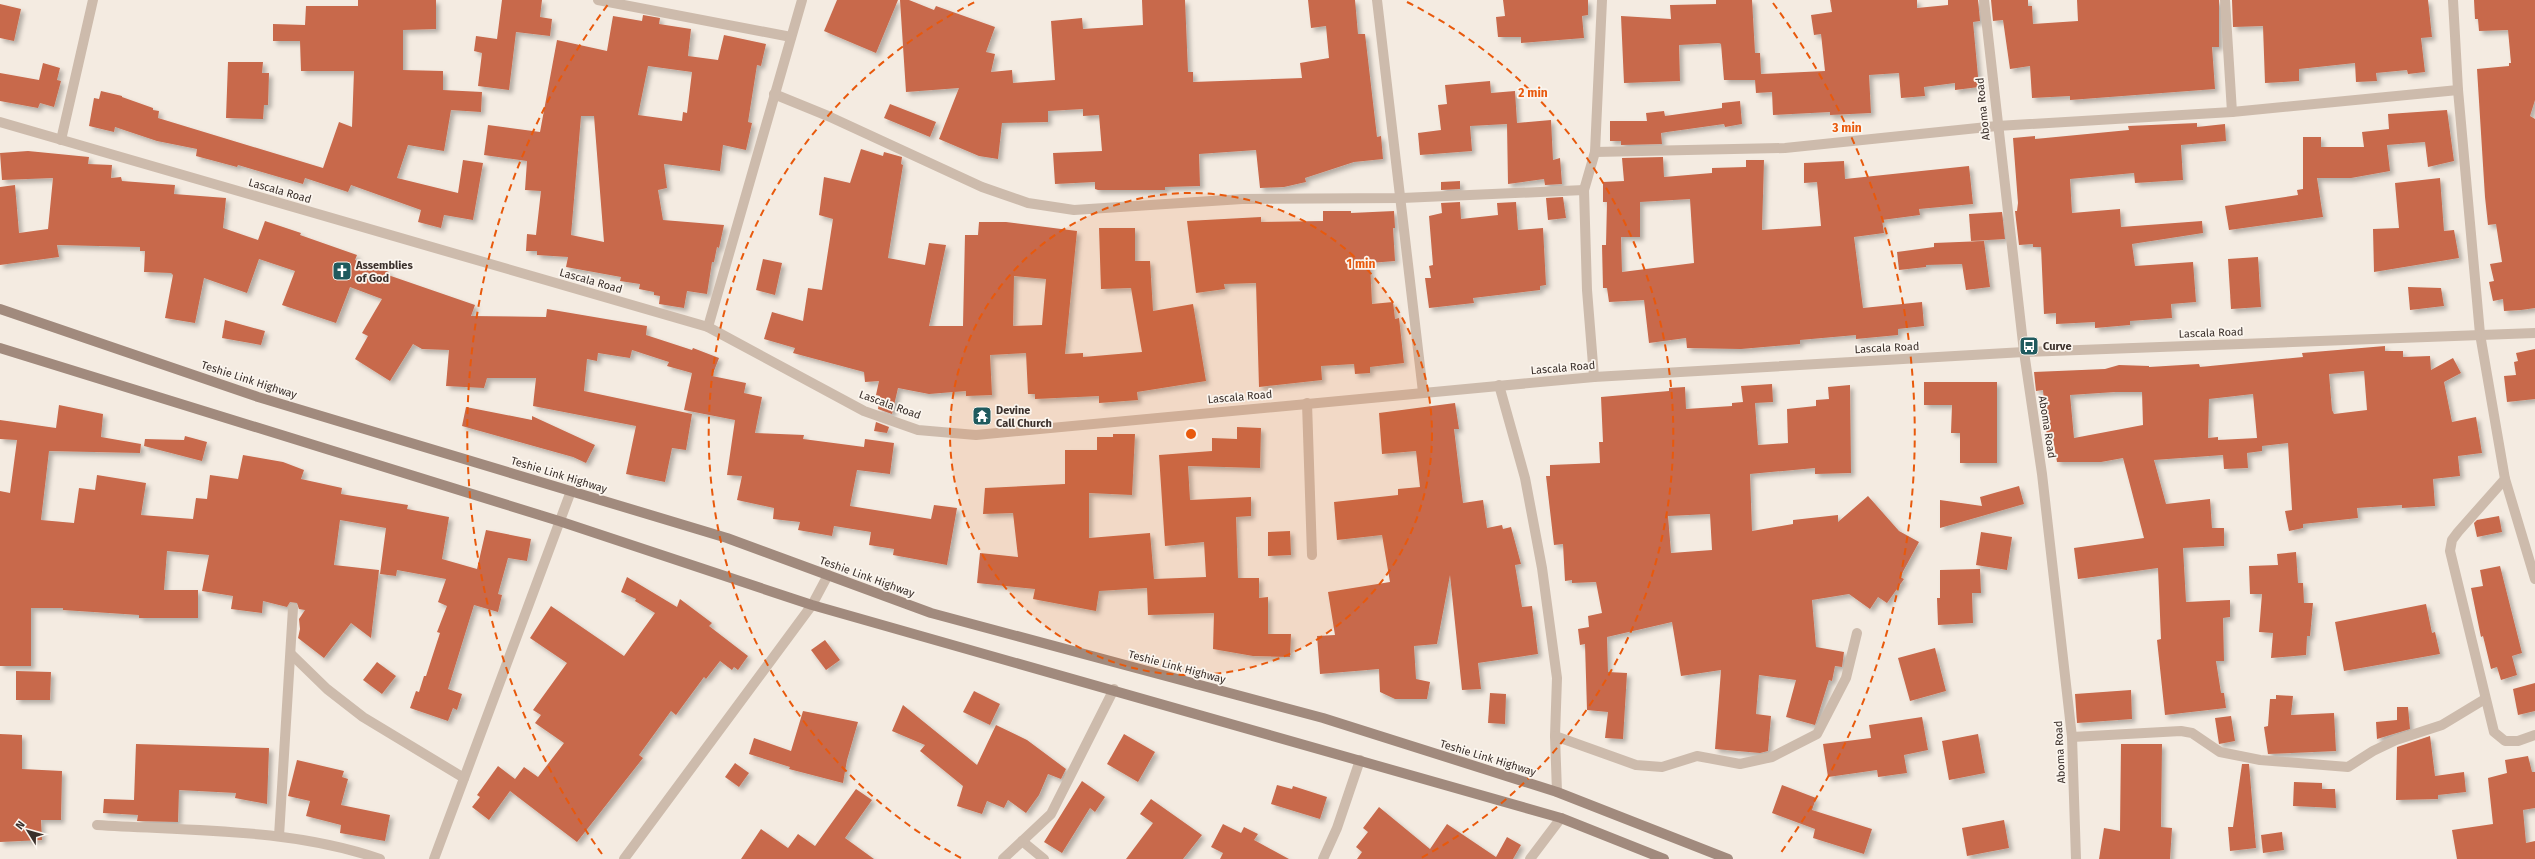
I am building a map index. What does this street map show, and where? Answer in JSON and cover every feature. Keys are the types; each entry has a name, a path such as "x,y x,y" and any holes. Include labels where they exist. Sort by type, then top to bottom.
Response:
{"main road":[{"name":"Teshie Link Highway","path":"0,309 258,396 728,538 931,613 1323,718 1557,792 1728,859"},
{"path":"0,348 560,521 812,605 1114,689 1561,818 1664,859"}],"street":[{"path":"61,140 93,0"},
{"path":"598,0 791,37"},
{"path":"708,328 802,0"},
{"path":"1377,0 1402,198 1424,392"},
{"path":"1594,378 1587,290 1584,190 1595,152 1602,0"},
{"name":"Aboma Road","path":"1984,0 1997,126 2024,352 2042,474 2072,737 2076,859"},
{"path":"2225,0 2232,112"},
{"path":"2453,0 2458,90 2480,334 2505,479 2535,579"},
{"path":"1595,152 1785,148 1997,126 2232,112 2458,90"},
{"path":"774,94 828,116 982,187 1028,203 1074,210 1242,199 1402,198 1584,190"},
{"name":"Lascala Road","path":"0,122 708,328 864,411 918,430 976,435 1499,385 1594,378 2024,352 2535,333"},
{"path":"1499,385 1525,478 1542,568 1557,678 1555,736 1557,792"},
{"path":"1307,403 1312,555"},
{"path":"2505,479 2452,540 2450,551 2484,699 2494,732 2505,741 2518,741 2535,735"},
{"path":"434,859 571,491"},
{"path":"624,859 812,605 828,575"},
{"path":"279,836 293,608"},
{"path":"1555,736 1636,764 1662,767 1697,756 1740,764 1772,757 1817,734 1846,678 1857,633"},
{"path":"291,654 327,689 363,717 464,778"},
{"path":"1002,859 1051,814 1114,689"},
{"path":"2072,737 2181,730 2192,733 2220,752 2260,760 2348,767 2373,751 2396,740 2442,725 2484,699"},
{"path":"1323,859 1337,828 1360,760"},
{"path":"1530,859 1561,818"},
{"path":"97,825 279,836 352,849 380,859"},
{"path":"1022,841 1044,859"}],"building":[{"path":"358,0 436,0 436,29 403,30 403,70 443,71 443,90 482,92 481,112 451,110 444,151 408,145 397,178 458,193 463,160 483,163 473,220 444,215 441,228 418,222 421,210 351,185 348,192 305,178 303,184 238,165 237,167 196,156 197,149 157,141 115,127 114,132 89,126 94,98 99,99 101,91 122,96 153,108 153,110 159,111 158,118 323,168 339,122 352,127 354,71 301,71 300,41 273,41 273,24 305,25 306,6 358,6"},
{"path":"502,0 542,0 540,17 552,19 550,36 516,32 509,90 478,86 482,53 474,51 476,36 497,39"},
{"path":"837,0 898,0 876,53 824,31"},
{"path":"900,0 909,0 934,10 936,6 995,27 986,52 995,54 991,72 1012,70 1013,83 1055,80 1051,21 1082,18 1083,29 1143,25 1142,0 1185,0 1188,72 1193,72 1193,82 1302,78 1300,63 1329,58 1326,26 1311,28 1308,0 1355,0 1358,34 1365,34 1377,137 1381,136 1383,159 1354,162 1305,178 1306,182 1284,187 1260,188 1256,150 1199,154 1200,186 1165,187 1165,190 1098,190 1095,189 1095,182 1055,184 1053,153 1102,151 1099,115 1083,116 1083,109 1048,111 1048,122 1002,123 998,159 979,156 939,139 959,88 906,92"},
{"path":"1503,0 1588,0 1588,15 1582,16 1584,38 1521,43 1521,37 1498,37 1496,17 1505,16"},
{"path":"1716,0 1752,0 1755,53 1760,53 1761,74 1825,71 1821,34 1814,35 1811,15 1832,12 1830,0 1917,0 1917,8 1948,5 1948,0 1978,0 1980,21 1973,22 1979,87 1955,90 1955,83 1924,87 1925,96 1901,98 1899,73 1869,75 1871,113 1830,115 1830,112 1773,115 1772,92 1756,93 1755,80 1724,80 1721,44 1719,43 1679,45 1680,81 1624,83 1621,16 1671,19 1670,5 1716,4"},
{"path":"1991,0 2028,0 2028,6 2032,6 2033,24 2078,21 2077,0 2219,0 2219,47 2212,47 2215,89 2070,100 2070,96 2032,98 2030,66 2010,69 2003,20 1993,21"},
{"path":"2232,0 2428,0 2432,37 2421,38 2425,72 2408,74 2407,70 2376,73 2377,81 2356,82 2355,63 2299,69 2299,81 2265,83 2263,26 2233,27"},
{"path":"2474,0 2535,0 2535,100 2530,116 2535,119 2535,308 2504,311 2503,299 2493,301 2489,282 2494,281 2490,264 2502,262 2496,224 2488,225 2477,69 2509,66 2509,63 2511,63 2508,30 2479,31 2478,19 2475,19"},
{"path":"0,4 21,9 14,41 0,38"},
{"path":"643,15 660,18 659,24 691,29 688,56 718,60 724,35 766,44 761,66 757,65 748,122 752,123 746,150 723,145 720,171 664,164 667,188 658,190 663,220 724,225 719,248 717,247 714,262 712,262 707,294 687,291 684,308 659,304 660,296 654,295 654,292 639,289 640,284 620,281 621,277 566,267 568,257 537,255 537,251 526,251 527,234 536,235 541,191 525,190 527,161 484,155 488,125 540,132 557,40 607,51 613,16 642,21","holes":["648,66 692,72 687,113 683,112 682,121 638,115","581,116 594,116 604,242 571,235"]},
{"path":"228,62 263,62 262,73 269,73 268,105 264,105 263,119 226,118"},
{"path":"43,63 60,68 57,80 61,81 54,107 40,103 38,108 0,101 0,73 39,80"},
{"path":"1490,81 1491,93 1515,91 1517,123 1551,120 1553,160 1560,158 1562,184 1545,185 1544,179 1508,184 1507,124 1470,126 1472,151 1420,155 1418,133 1441,130 1438,105 1447,104 1445,85"},
{"path":"1740,101 1742,124 1725,127 1724,124 1661,133 1662,144 1621,145 1621,141 1610,141 1610,121 1647,121 1646,113 1664,111 1665,116 1722,108 1722,103"},
{"path":"890,104 936,122 930,137 884,118"},
{"path":"2447,110 2454,161 2428,167 2425,142 2387,145 2390,171 2351,178 2317,178 2323,217 2229,230 2225,206 2298,195 2297,190 2303,189 2303,137 2321,137 2321,147 2364,147 2362,132 2389,129 2388,114"},
{"path":"2197,123 2197,127 2225,124 2226,141 2181,145 2183,180 2135,183 2134,173 2070,179 2072,213 2120,209 2121,227 2202,221 2203,233 2132,244 2135,266 2193,262 2196,302 2171,304 2172,318 2130,321 2130,325 2095,328 2095,322 2056,324 2056,313 2044,314 2041,247 2033,247 2033,244 2019,245 2015,211 2017,211 2018,203 2013,138 2035,136 2035,139 2129,130 2128,126"},
{"path":"861,149 883,156 884,152 902,157 901,164 903,165 888,258 925,265 929,243 946,245 929,326 963,326 965,235 978,235 979,222 1006,222 1077,231 1065,354 1083,353 1083,357 1142,352 1131,288 1101,289 1099,228 1135,228 1135,261 1150,261 1153,311 1193,304 1206,381 1137,392 1138,400 1099,403 1099,396 1035,399 1035,394 1028,394 1026,353 990,355 992,395 966,396 966,391 929,394 898,388 892,414 878,409 880,396 876,395 879,381 865,382 864,372 793,353 795,348 764,339 772,312 803,321 808,288 822,290 833,219 819,215 824,177 850,183","holes":["1014,276 1046,279 1042,325 1013,326"]},
{"path":"28,151 89,157 88,164 112,165 111,178 121,177 122,181 175,185 174,194 226,198 223,228 258,240 265,221 301,233 300,235 357,255 355,260 389,272 388,275 475,305 471,316 546,317 547,309 647,326 646,335 692,350 693,348 719,358 712,376 746,383 744,393 762,397 755,433 804,435 803,439 864,447 865,439 894,443 890,474 857,470 850,506 931,519 934,505 957,508 947,565 893,555 894,549 869,545 871,532 834,526 832,536 798,530 800,522 773,519 774,508 737,500 742,476 727,475 735,420 684,410 692,373 667,366 669,362 632,350 630,358 598,353 597,361 587,359 584,391 692,414 686,450 672,448 665,482 626,474 636,426 533,406 536,378 487,378 484,388 446,386 449,350 422,349 413,344 390,381 355,359 368,336 362,333 382,299 350,287 336,323 282,305 295,271 259,259 247,293 204,278 195,323 165,318 173,275 171,273 144,272 145,251 140,251 140,247 57,245 59,257 0,265 0,187 15,185 19,233 48,229 53,178 2,180 0,153"},
{"path":"1663,157 1664,177 1712,173 1712,168 1746,167 1746,160 1764,160 1762,230 1821,226 1817,182 1804,183 1804,163 1844,161 1845,179 1969,166 1973,204 1919,209 1920,215 1882,220 1884,233 1854,237 1863,308 1922,302 1924,326 1898,329 1898,335 1856,339 1856,335 1800,340 1800,344 1741,349 1687,348 1686,338 1649,343 1644,300 1609,302 1607,288 1603,288 1602,245 1606,245 1607,202 1603,202 1603,182 1624,181 1622,158","holes":["1690,199 1694,263 1622,272 1621,237 1640,237 1640,202"]},
{"path":"2440,178 2444,231 2454,230 2459,258 2374,272 2373,229 2399,228 2395,183"},
{"path":"1460,181 1460,189 1441,190 1441,182"},
{"path":"1563,197 1566,218 1548,220 1546,198"},
{"path":"1460,202 1461,219 1498,215 1497,203 1516,202 1518,230 1543,228 1546,285 1540,286 1540,290 1473,298 1474,303 1429,308 1425,278 1431,278 1429,266 1433,265 1429,216 1442,213 1441,203"},
{"path":"1323,211 1351,211 1351,213 1394,211 1395,228 1393,228 1395,261 1370,263 1372,304 1393,302 1395,319 1399,318 1404,363 1370,367 1370,373 1355,374 1354,364 1321,366 1322,380 1259,387 1256,283 1224,284 1225,289 1196,293 1187,221 1261,217 1261,222 1323,221"},
{"path":"2002,212 2005,239 1971,241 1969,214"},
{"path":"1984,241 1990,287 1966,290 1962,264 1926,265 1926,267 1899,270 1897,252 1934,247 1934,243"},
{"path":"2258,257 2261,307 2231,309 2228,259"},
{"path":"763,259 782,263 775,295 756,290"},
{"path":"2408,287 2441,288 2444,306 2410,310"},
{"path":"225,320 265,331 261,345 222,338"},
{"path":"2385,346 2385,351 2403,351 2403,357 2430,356 2431,370 2453,358 2461,373 2444,382 2452,422 2476,417 2482,453 2458,456 2460,476 2433,479 2435,506 2402,508 2402,505 2357,508 2358,518 2303,524 2303,528 2289,531 2285,511 2292,510 2288,443 2262,446 2262,451 2247,453 2248,468 2224,469 2223,455 2154,460 2166,504 2210,499 2212,528 2224,528 2224,546 2183,548 2186,602 2230,600 2230,617 2223,618 2224,661 2216,661 2221,693 2224,693 2226,708 2165,715 2157,640 2161,639 2158,568 2078,579 2074,548 2144,538 2123,458 2101,462 2057,462 2053,438 2047,438 2043,390 2036,391 2034,372 2105,369 2119,365 2149,367 2199,364 2200,367 2303,357 2302,353","holes":["2364,371 2367,410 2334,414 2332,410 2329,374","2142,392 2143,425 2074,438 2070,395","2253,394 2257,438 2218,440 2218,437 2208,438 2209,399"]},
{"path":"2535,349 2535,399 2507,402 2504,376 2516,375 2514,362 2518,361 2516,353"},
{"path":"1924,382 1997,382 1997,463 1960,463 1960,433 1951,433 1952,405 1924,405"},
{"path":"1772,384 1773,402 1755,403 1758,445 1788,443 1787,409 1816,406 1816,400 1829,399 1828,387 1850,385 1851,473 1815,474 1815,468 1750,474 1752,531 1793,524 1793,520 1838,515 1838,522 1868,496 1899,531 1919,542 1900,577 1904,579 1887,603 1878,597 1870,609 1849,594 1812,600 1816,647 1844,652 1842,667 1835,666 1832,681 1829,680 1815,725 1786,717 1796,680 1759,675 1756,714 1771,716 1768,751 1760,753 1715,749 1721,670 1681,676 1672,622 1607,637 1608,672 1627,673 1623,739 1605,738 1608,712 1587,710 1585,644 1580,645 1578,629 1589,627 1588,616 1602,613 1596,582 1572,583 1572,580 1565,581 1563,544 1554,545 1546,476 1550,476 1550,465 1600,463 1599,442 1603,442 1601,397 1669,391 1669,388 1685,387 1686,409 1732,406 1732,403 1743,402 1741,386","holes":["1710,514 1712,550 1671,553 1668,516"]},
{"path":"1455,403 1459,429 1454,429 1463,503 1483,500 1487,528 1502,525 1503,529 1511,527 1521,564 1515,565 1522,607 1532,606 1538,654 1478,663 1481,689 1462,690 1450,575 1437,644 1414,646 1416,679 1430,682 1427,699 1395,699 1380,692 1379,669 1320,674 1317,636 1335,635 1328,592 1390,582 1382,535 1337,540 1334,502 1398,495 1398,489 1420,487 1416,451 1382,454 1379,413"},
{"path":"59,405 103,414 101,437 141,444 140,453 49,451 41,520 74,523 79,488 95,490 97,475 146,483 141,515 193,519 196,498 207,499 210,475 238,479 243,455 283,462 304,470 301,479 342,488 341,494 408,505 407,509 449,517 442,559 477,569 486,530 531,539 527,561 508,558 498,594 502,595 498,612 474,605 448,689 462,694 457,710 453,708 448,721 410,708 416,691 419,692 424,676 426,676 440,633 437,632 447,606 438,602 446,579 397,570 396,576 380,574 386,528 340,520 334,565 379,570 371,638 351,623 324,658 298,638 300,629 299,619 305,610 299,609 297,603 290,602 287,607 263,601 262,613 231,609 233,596 202,591 209,555 167,551 164,590 198,590 198,618 139,618 139,615 63,610 63,608 31,608 31,666 0,666 0,491 10,493 17,440 0,439 0,420 56,428"},
{"path":"466,407 532,420 532,416 595,445 586,463 573,457 462,426"},
{"path":"876,422 889,427 887,433 874,431"},
{"path":"1237,427 1261,428 1260,468 1188,466 1190,500 1251,497 1251,516 1236,517 1238,578 1259,578 1259,598 1268,597 1268,634 1291,634 1290,657 1253,656 1213,649 1214,613 1148,615 1147,588 1099,591 1096,611 1033,599 1035,589 977,583 980,553 1018,557 1013,513 983,514 985,488 1065,484 1065,450 1097,450 1097,437 1113,437 1113,434 1135,434 1132,495 1089,493 1089,538 1150,533 1154,579 1206,577 1204,542 1165,546 1159,455 1212,451 1212,438 1237,439"},
{"path":"185,436 207,442 202,461 144,446 145,439 184,440"},
{"path":"2019,486 2024,504 1940,528 1940,500 1982,506 1980,497"},
{"path":"2499,516 2502,532 2477,537 2474,523 2477,520"},
{"path":"1290,531 1291,555 1268,556 1268,532"},
{"path":"1981,532 2012,537 2007,570 1976,565"},
{"path":"2296,552 2298,583 2303,583 2304,603 2313,603 2310,636 2307,636 2306,655 2271,658 2273,633 2259,632 2262,594 2250,594 2249,566 2278,565 2277,554"},
{"path":"2500,566 2522,653 2512,656 2517,675 2501,680 2497,667 2491,669 2483,636 2481,637 2471,588 2483,586 2480,570"},
{"path":"1980,569 1981,593 1972,593 1973,623 1938,625 1937,598 1940,598 1940,570"},
{"path":"627,577 677,607 680,599 712,623 709,626 748,656 738,670 734,667 732,670 720,661 706,679 704,677 676,715 671,711 639,755 643,758 577,842 510,791 489,820 472,807 480,797 477,795 498,766 515,779 524,767 538,777 564,743 535,723 541,715 533,710 567,663 530,638 551,606 624,656 655,613 635,601 636,599 621,592"},
{"path":"2426,604 2432,633 2435,632 2440,654 2344,671 2335,622"},
{"path":"825,640 840,660 826,670 811,650"},
{"path":"1935,648 1946,691 1910,701 1898,658"},
{"path":"377,662 396,676 382,694 363,680"},
{"path":"16,671 51,672 50,700 16,700"},
{"path":"2535,683 2535,711 2518,715 2513,689"},
{"path":"2131,690 2132,719 2077,723 2075,694"},
{"path":"974,691 1000,704 990,725 963,712"},
{"path":"1490,693 1506,694 1505,724 1488,723"},
{"path":"2276,695 2293,696 2291,715 2334,713 2336,751 2268,754 2264,727 2268,726 2270,699 2276,699"},
{"path":"903,705 977,765 996,725 1027,740 1066,769 1061,779 1048,774 1039,795 1026,813 1008,800 1004,808 987,801 982,814 957,806 963,786 920,751 925,745 892,731"},
{"path":"2397,707 2408,707 2410,729 2377,739 2376,722 2397,720"},
{"path":"803,711 858,722 847,760 843,783 789,769 790,767 749,754 754,738 791,751"},
{"path":"2231,716 2235,741 2219,744 2215,718"},
{"path":"1922,717 1928,750 1904,755 1907,773 1878,777 1877,770 1828,777 1823,744 1871,738 1869,725"},
{"path":"0,734 22,735 22,769 62,771 61,820 41,820 42,840 0,842"},
{"path":"1124,734 1155,752 1138,782 1107,764"},
{"path":"1978,734 1985,773 1949,780 1942,741"},
{"path":"2430,736 2435,776 2464,772 2466,792 2438,795 2438,799 2396,800 2397,747"},
{"path":"136,744 269,748 267,804 235,798 236,793 179,790 178,822 137,821 138,815 103,813 104,799 134,800"},
{"path":"2121,744 2162,744 2161,827 2172,828 2170,859 2099,859 2104,828 2120,831"},
{"path":"2528,756 2532,772 2535,772 2535,808 2523,810 2526,843 2535,841 2535,859 2457,859 2452,830 2493,824 2488,778 2507,773 2505,760"},
{"path":"297,760 344,771 342,777 348,779 341,805 390,815 385,841 340,833 341,825 306,816 310,801 288,796"},
{"path":"735,763 749,773 739,787 725,777"},
{"path":"2242,764 2249,764 2256,848 2230,851 2228,827 2233,827"},
{"path":"1082,781 1105,797 1095,812 1090,808 1062,853 1044,842"},
{"path":"2294,782 2322,783 2322,789 2335,789 2336,808 2293,806"},
{"path":"1277,785 1292,789 1293,786 1327,797 1320,819 1271,804"},
{"path":"1782,785 1816,798 1812,810 1872,829 1864,854 1813,838 1815,829 1772,813"},
{"path":"856,789 872,800 845,838 874,859 741,859 761,829 788,848 798,834 815,846"},
{"path":"1151,799 1202,835 1183,859 1126,859 1153,823 1140,814"},
{"path":"1379,807 1430,849 1447,824 1496,857 1507,837 1521,845 1513,859 1357,859 1362,852 1356,847 1368,832 1363,828"},
{"path":"2004,820 2009,848 1967,856 1962,828"},
{"path":"1223,824 1241,833 1244,827 1258,834 1254,840 1289,859 1220,859 1223,853 1211,847"},
{"path":"2282,832 2284,850 2263,853 2261,835"}],"place":[{"name":"Assemblies of God","path":"342,271"},
{"name":"Curve","path":"2029,346"},
{"name":"Devine Call Church","path":"982,416"}]}
